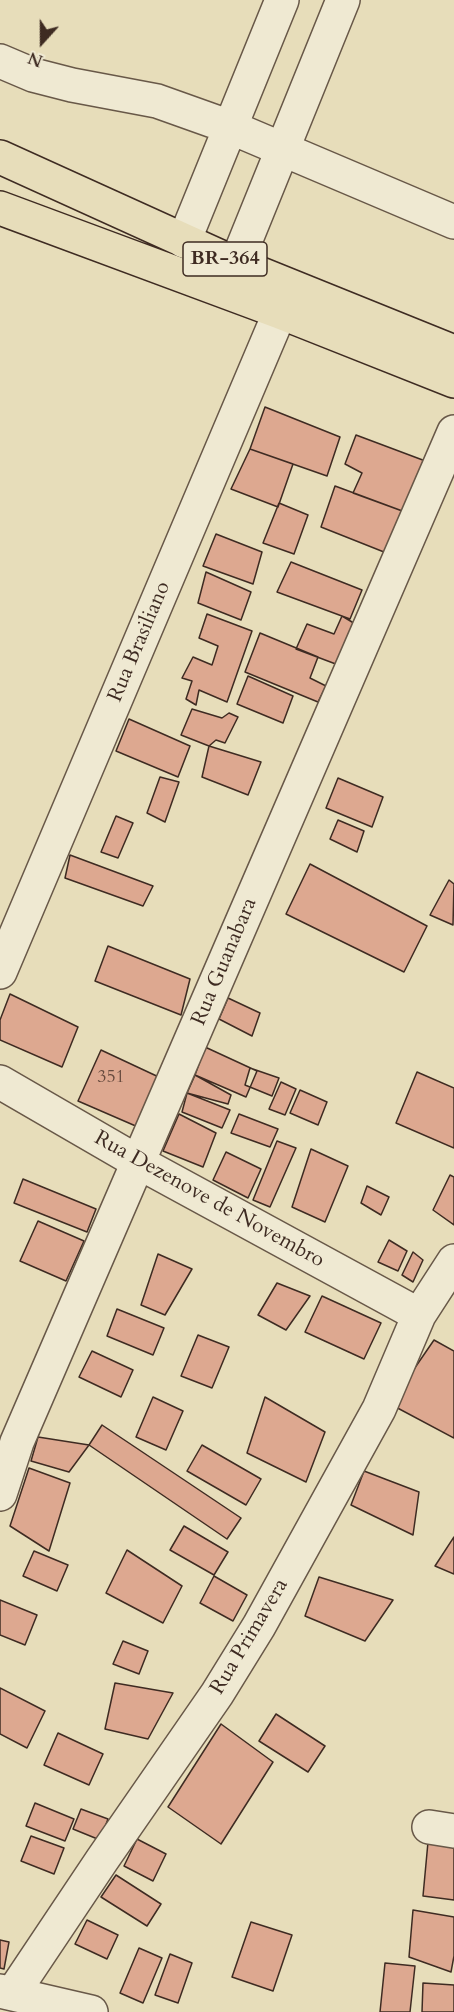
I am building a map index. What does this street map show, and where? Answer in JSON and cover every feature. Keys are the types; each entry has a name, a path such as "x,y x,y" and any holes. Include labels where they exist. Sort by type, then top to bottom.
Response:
{"highway":[{"name":"BR-364","path":"12,162 236,264 454,352"},
{"path":"1,208 18,199 23,190 12,162"},
{"name":"BR-364","path":"1,208 280,312 454,381"}],"street":[{"path":"184,241 282,0"},
{"path":"236,264 343,0"},
{"path":"0,61 33,75 72,85 157,101 283,149 454,222"},
{"name":"Rua Brasiliano","path":"0,972 280,312"},
{"name":"Rua Guanabara","path":"0,1494 18,1442 454,432"},
{"name":"Rua Dezenove de Novembro","path":"0,1082 138,1162 419,1315"},
{"name":"Rua Primavera","path":"7,1992 217,1694 259,1626 379,1409 419,1315 454,1261"},
{"path":"7,1992 89,2012"}],"building":[{"path":"265,407 340,437 327,476 250,449"},
{"path":"356,435 428,462 405,512 353,493 362,473 345,464"},
{"path":"250,449 293,464 278,507 231,489"},
{"path":"335,486 405,512 389,554 321,527"},
{"path":"279,503 308,515 294,554 263,543"},
{"path":"216,534 262,552 253,584 203,566"},
{"path":"291,562 362,590 350,619 277,592"},
{"path":"206,572 251,592 241,620 198,603"},
{"path":"207,614 252,631 227,702 199,690 196,705 186,699 192,681 182,678 193,657 212,665 218,646 199,638"},
{"path":"342,616 357,625 341,666 296,649 307,624 334,634"},
{"path":"260,633 318,657 310,678 326,686 318,702 245,672"},
{"path":"248,676 293,696 283,723 237,704"},
{"path":"192,709 222,718 229,713 238,717 225,743 216,740 209,746 181,735"},
{"path":"129,719 190,746 178,777 116,751"},
{"path":"209,746 261,762 248,795 202,777"},
{"path":"160,777 179,782 165,822 147,813"},
{"path":"338,778 383,797 372,827 326,808"},
{"path":"116,816 133,823 118,858 101,852"},
{"path":"338,820 364,831 357,852 330,839"},
{"path":"70,855 153,886 143,906 65,878"},
{"path":"310,864 427,926 404,972 286,914"},
{"path":"449,880 454,884 453,925 430,915"},
{"path":"108,946 190,979 181,1015 95,981"},
{"path":"10,994 78,1027 62,1067 0,1040 0,1020"},
{"path":"228,998 260,1013 252,1036 219,1019"},
{"path":"205,1047 257,1071 246,1097 195,1075"},
{"path":"101,1050 163,1079 138,1127 78,1101"},
{"path":"250,1068 279,1078 272,1096 245,1085"},
{"path":"417,1072 454,1088 454,1148 396,1123"},
{"path":"195,1075 231,1095 228,1104 187,1093"},
{"path":"281,1082 296,1089 285,1115 269,1109"},
{"path":"300,1090 327,1102 318,1125 290,1113"},
{"path":"187,1093 230,1110 222,1128 182,1112"},
{"path":"179,1114 216,1133 203,1167 163,1151"},
{"path":"239,1114 278,1129 270,1147 231,1133"},
{"path":"277,1141 296,1148 270,1207 253,1200"},
{"path":"311,1149 348,1166 325,1222 292,1207"},
{"path":"226,1152 261,1169 248,1198 213,1180"},
{"path":"450,1175 454,1177 454,1225 433,1210"},
{"path":"23,1179 96,1209 87,1232 14,1203"},
{"path":"367,1186 389,1197 381,1215 361,1203"},
{"path":"38,1221 84,1241 66,1281 20,1261"},
{"path":"389,1240 407,1251 398,1271 378,1262"},
{"path":"413,1252 423,1260 413,1282 402,1275"},
{"path":"158,1254 192,1269 165,1315 141,1305"},
{"path":"277,1283 310,1296 286,1330 258,1315"},
{"path":"322,1296 381,1323 364,1359 305,1332"},
{"path":"117,1309 164,1328 153,1355 107,1336"},
{"path":"198,1335 229,1347 212,1388 181,1376"},
{"path":"434,1340 454,1351 454,1438 390,1404"},
{"path":"92,1351 133,1370 121,1397 79,1377"},
{"path":"153,1397 183,1411 166,1450 136,1437"},
{"path":"265,1397 325,1432 306,1482 247,1453"},
{"path":"102,1425 241,1518 227,1539 89,1445"},
{"path":"38,1437 89,1445 69,1472 31,1461"},
{"path":"202,1445 261,1479 246,1505 187,1471"},
{"path":"29,1468 70,1483 49,1551 10,1526"},
{"path":"364,1471 419,1492 413,1535 351,1505"},
{"path":"184,1526 228,1552 214,1575 170,1550"},
{"path":"454,1537 454,1574 435,1566"},
{"path":"127,1550 182,1586 163,1623 106,1593"},
{"path":"34,1551 68,1565 57,1591 23,1576"},
{"path":"214,1576 247,1595 233,1621 200,1603"},
{"path":"319,1577 393,1600 365,1641 305,1616"},
{"path":"0,1600 37,1615 25,1645 0,1635"},
{"path":"123,1641 148,1651 139,1674 113,1664"},
{"path":"115,1683 173,1693 148,1739 105,1729"},
{"path":"0,1688 45,1711 27,1748 0,1734"},
{"path":"276,1714 325,1746 308,1772 259,1741"},
{"path":"221,1724 273,1762 221,1844 168,1807"},
{"path":"58,1733 103,1754 89,1785 44,1765"},
{"path":"35,1803 74,1819 65,1841 26,1826"},
{"path":"81,1809 108,1819 100,1840 73,1829"},
{"path":"31,1836 64,1848 54,1874 21,1861"},
{"path":"137,1839 166,1854 153,1881 124,1866"},
{"path":"428,1842 454,1844 454,1900 423,1896"},
{"path":"116,1875 161,1904 147,1926 101,1897"},
{"path":"413,1910 454,1917 454,1956 451,1972 409,1957"},
{"path":"87,1920 118,1935 107,1959 75,1944"},
{"path":"251,1922 292,1935 273,1991 232,1977"},
{"path":"0,1940 9,1942 4,1969 0,1968"},
{"path":"139,1948 162,1958 143,2003 120,1993"},
{"path":"170,1954 192,1963 178,2003 155,1995"},
{"path":"385,1963 415,1966 410,2012 380,2012"},
{"path":"423,1983 454,1985 454,2012 422,2012"}]}
